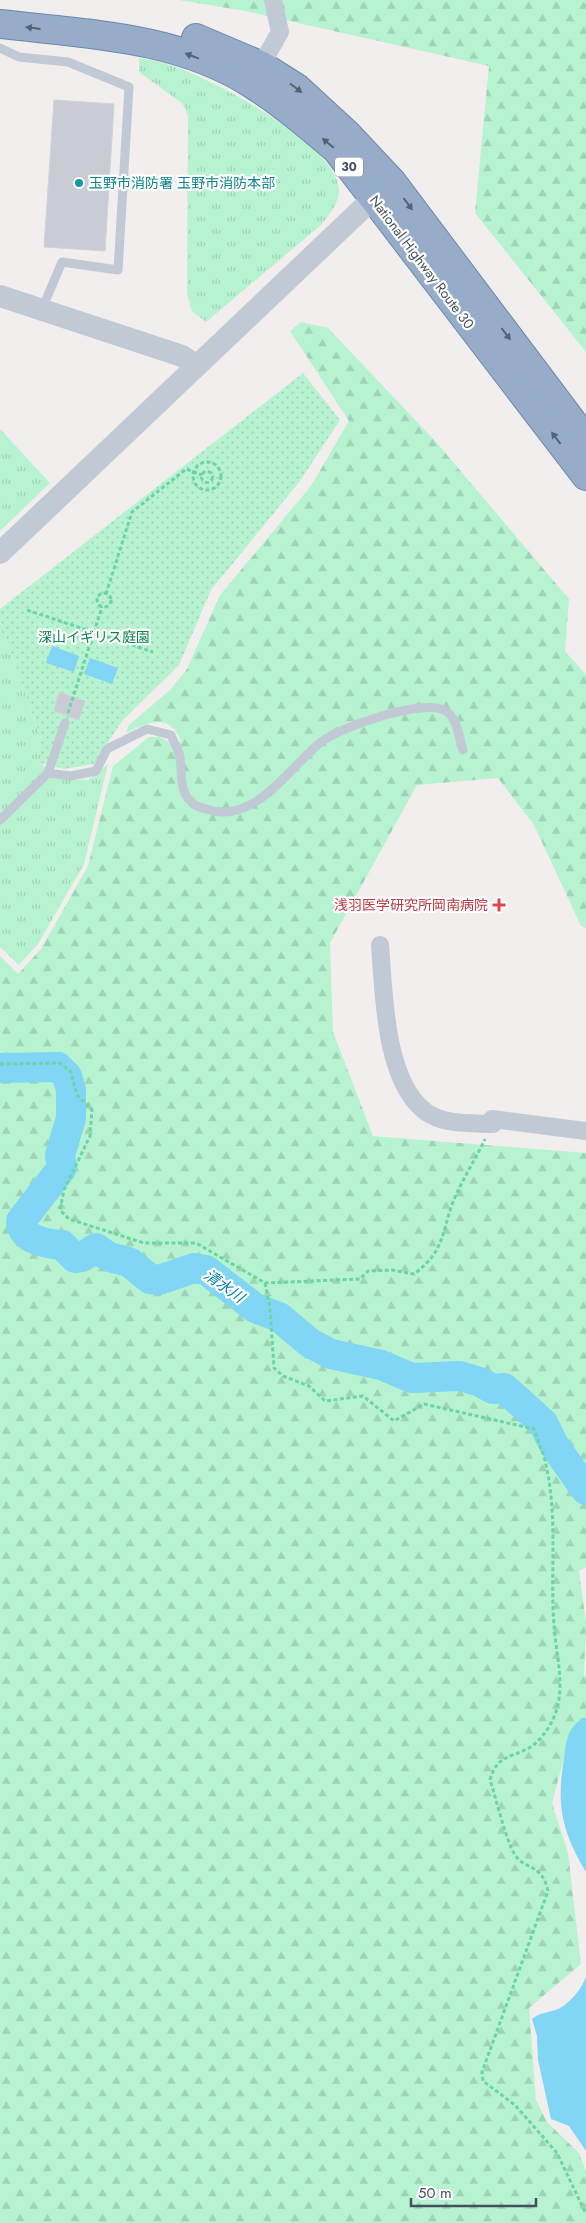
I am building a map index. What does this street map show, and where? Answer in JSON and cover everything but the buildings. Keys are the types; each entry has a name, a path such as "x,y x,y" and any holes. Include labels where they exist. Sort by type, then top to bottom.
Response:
{"highway":[{"name":"National Highway Route 30","path":"0,5 131,20 185,34 256,75"},
{"name":"National Highway Route 30","path":"0,24 127,38 179,51 215,65 297,88 347,134 382,189 586,476"},
{"name":"National Highway Route 30","path":"382,189 586,440"}],"street":[{"path":"256,75 280,32 273,0"},
{"path":"0,554 382,189"},
{"path":"0,296 182,356 196,365"},
{"path":"380,945 386,1030 397,1067 412,1096 426,1112 450,1122 493,1124 492,1119 586,1131"}],"lane":[{"path":"0,48 19,57 68,62 129,87 118,270 62,262 42,310"},
{"path":"48,773 70,776 96,771 107,749 148,729 161,731 171,735 179,754 181,786 195,805 218,813 242,810 262,797 322,742 348,728 407,710 427,707 443,710 452,717 463,750"},
{"path":"0,820 48,773 65,723"}],"path":[{"path":"208,462 217,466 221,480 211,490 202,490 193,481 193,472 199,464 208,462"},
{"path":"106,594 132,512 186,470 202,475"},
{"path":"65,723 102,607 110,603 110,596 106,594 101,594 97,598 98,604 102,607"},
{"path":"28,610 153,652"},
{"path":"0,1064 60,1063 71,1072 77,1095 92,1110 90,1136 64,1190 60,1210 69,1219 144,1243 196,1243 265,1283 360,1279 368,1271 392,1270 414,1274 429,1263 444,1238 453,1202 493,1124"},
{"path":"265,1283 270,1308 274,1368 283,1376 310,1386 325,1401 363,1396 394,1421 424,1404 534,1429 546,1465 553,1518 554,1624 560,1682 558,1703 554,1718 544,1734 530,1747 501,1760 493,1769 490,1780 514,1854 538,1870 546,1880 548,1891 482,2072 483,2081 515,2105 557,2153 586,2214"}],"green space":[{"path":"179,0 586,0 586,352 475,213 489,66 245,11"},
{"path":"139,58 165,63 191,73 243,99 271,116 319,154 333,173 339,191 335,205 321,225 206,322 192,311 187,294 188,116 183,104 139,72"},
{"path":"301,322 328,328 436,442 569,599 565,651 586,675 586,928 581,926 534,825 498,778 417,785 330,943 333,1032 373,1136 586,1153 586,1567 579,1571 586,1623 584,1675 586,1676 586,1741 565,1754 552,1803 568,1853 581,1964 529,2008 536,2100 547,2122 579,2153 586,2171 586,2223 0,2223 0,956 18,974 41,949 88,866 113,766 149,737 160,737 173,745 181,741 176,732 164,723 150,723 126,733 129,725 170,690 187,669 220,595 311,486 349,421 290,331"},
{"name":"深山イギリス庭園","path":"303,373 340,420 300,481 211,590 179,665 122,721 94,764 64,769 41,763 41,738 0,622 0,609"},
{"path":"0,429 50,483 0,531"},
{"path":"0,622 41,738 41,763 55,779 88,780 108,764 84,864 38,944 19,965 0,947"}],"water":[{"path":"52,646 79,656 74,672 46,663"},
{"path":"90,658 118,668 112,684 84,674"},
{"path":"582,1718 586,1718 586,1872 566,1831 561,1804 562,1775 568,1736 573,1727"},
{"path":"586,1976 586,2151 569,2126 551,2119 538,2060 537,2036 532,2019 558,2009 567,2003 579,1990"}],"waterway":[{"name":"清水川","path":"0,1068 58,1067 67,1076 71,1090 71,1118 60,1155 62,1168 21,1221 25,1233 30,1237 50,1244 62,1245 75,1258 82,1257 96,1248 109,1257 129,1262 150,1279 159,1280 194,1268 206,1270 255,1308 279,1317 310,1343 331,1354 381,1365 412,1378 460,1376 480,1382 493,1389 504,1388 543,1423 554,1445 586,1490"}],"place":[{"name":"玉野市消防署 玉野市消防本部","path":"79,183"},
{"name":"浅羽医学研究所岡南病院","path":"499,905"}]}
